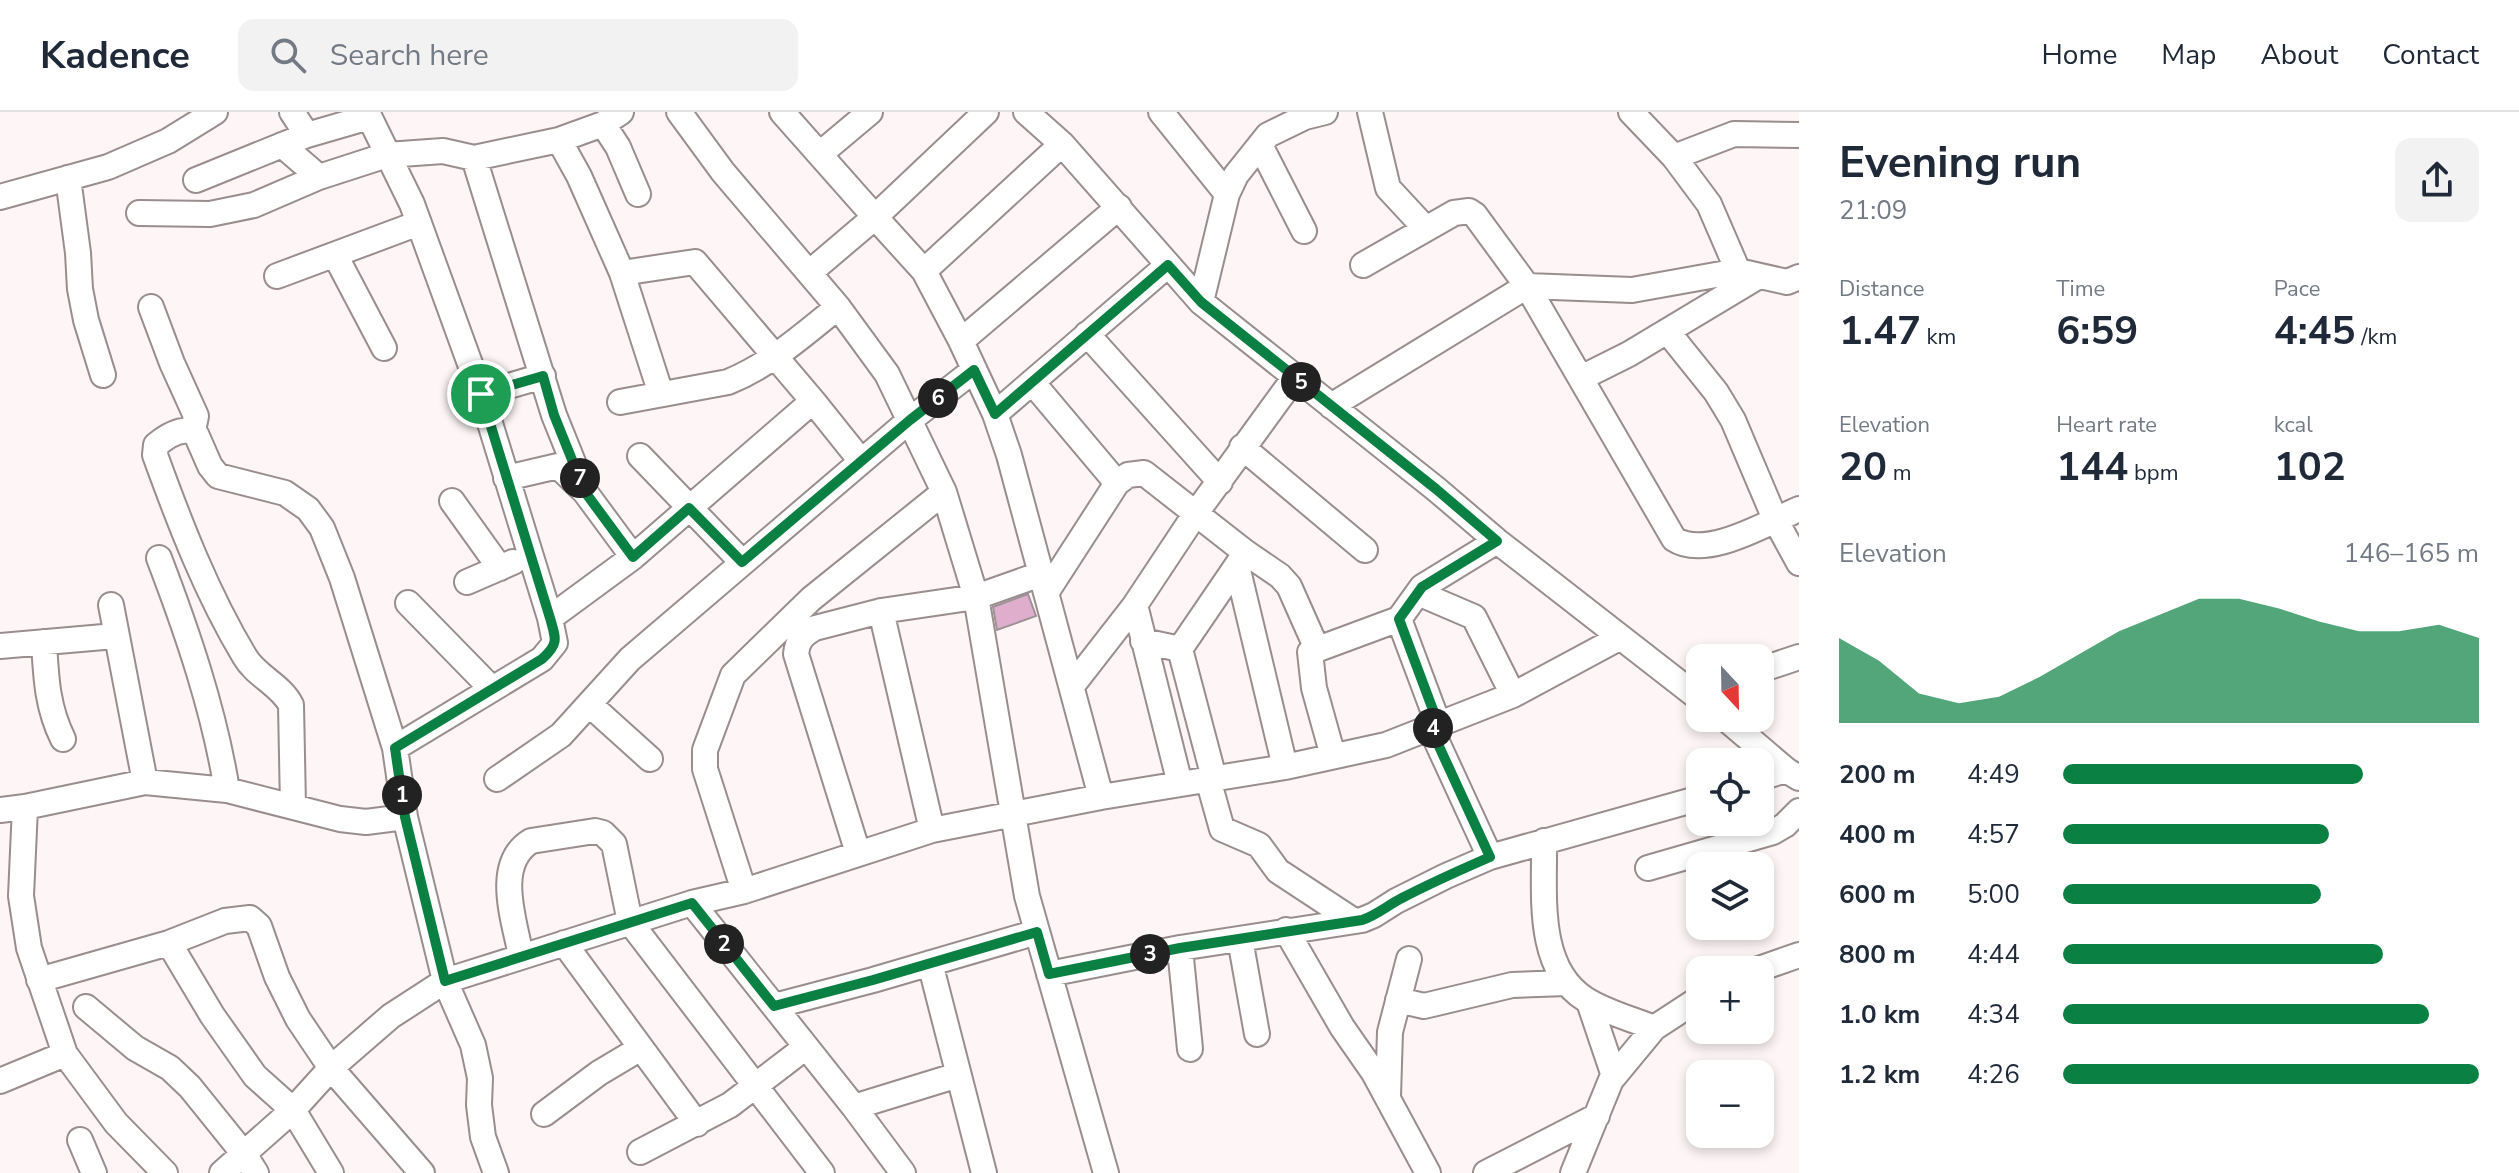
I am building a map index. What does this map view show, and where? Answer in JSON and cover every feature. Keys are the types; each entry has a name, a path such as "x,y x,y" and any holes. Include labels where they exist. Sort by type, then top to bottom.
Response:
{"street":[{"path":"0,197 108,167 168,141 215,112"},
{"path":"292,112 307,135"},
{"path":"679,112 723,172 838,307 887,374 944,492 976,597 1027,896 1106,1172"},
{"path":"782,112 924,271 995,414 1009,455 1101,797"},
{"path":"820,154 870,112"},
{"path":"809,273 875,217 986,112"},
{"path":"1161,112 1227,194"},
{"path":"1201,302 1227,194 1236,175 1270,129 1325,112"},
{"path":"1370,112 1388,188 1426,229"},
{"path":"1631,112 1674,157 1709,204 1748,273"},
{"path":"1031,113 1119,207 1201,302 1497,541 1686,688"},
{"path":"196,180 307,135 368,115 419,223 481,394 555,643 542,659 395,748"},
{"path":"139,213 210,214 254,205 319,177 387,155 443,151 474,158 559,140 612,118 618,147 638,194"},
{"path":"1270,129 1304,231"},
{"path":"1674,157 1734,134 1799,135"},
{"path":"559,140 579,176 622,273 661,394"},
{"path":"924,271 1062,144"},
{"path":"282,145 319,177"},
{"path":"474,158 554,415 585,492"},
{"path":"68,178 80,289 103,375"},
{"path":"961,341 1119,207"},
{"path":"1363,265 1454,213 1469,211 1527,286 1674,539 1683,545 1699,546 1724,541 1799,509"},
{"path":"277,276 419,223"},
{"path":"335,255 384,348"},
{"path":"622,273 695,262 861,461"},
{"path":"995,414 1168,265"},
{"path":"1581,378 1667,331 1748,273"},
{"path":"1331,406 1527,286 1632,290 1748,273 1795,287"},
{"path":"151,307 196,416 193,431"},
{"path":"620,402 728,382 776,356 838,307"},
{"path":"1667,331 1716,392 1733,420 1775,519 1799,563"},
{"path":"1087,334 1220,482"},
{"path":"497,779 561,735 630,659 861,461 974,370"},
{"path":"481,394 543,376"},
{"path":"1072,686 1135,605 1242,447 1295,377"},
{"path":"1032,382 1117,483"},
{"path":"550,618 633,557 813,401"},
{"path":"293,806 291,705 287,697 247,661 213,599 155,455 156,445 183,430 196,434 210,466 218,476 285,493 308,509 322,528 342,578 395,748 405,817 445,981 473,1045 480,1078 483,1137 496,1173"},
{"path":"1242,447 1365,550"},
{"path":"640,456 742,562"},
{"path":"506,478 558,466 585,492 633,557"},
{"path":"858,853 796,654 797,643 806,633 881,611 1044,584 1117,483 1128,475 1144,473 1196,513 1241,559 1280,576 1289,586 1317,649"},
{"path":"744,891 705,769 705,750 733,675 811,599 944,492"},
{"path":"452,501 500,568"},
{"path":"1333,756 1314,688 1310,652 1399,619 1422,587 1497,541"},
{"path":"467,582 530,554"},
{"path":"159,558 202,678 220,743 227,790"},
{"path":"1241,559 1180,649 1222,829 1259,845 1278,871 1354,921"},
{"path":"1241,559 1285,767"},
{"path":"1418,593 1474,617 1513,695"},
{"path":"408,603 492,689"},
{"path":"111,605 145,782"},
{"path":"1135,605 1180,784"},
{"path":"881,611 932,830"},
{"path":"1399,619 1435,727 1490,857"},
{"path":"0,646 115,636"},
{"path":"222,1173 250,1164 331,1068 391,1016 445,981 692,903 744,891 932,830 1101,797 1285,767 1386,745 1513,695 1619,638"},
{"path":"1143,641 1180,649"},
{"path":"44,642 47,698 63,739"},
{"path":"1774,665 1799,657"},
{"path":"589,704 650,759"},
{"path":"1742,732 1792,774"},
{"path":"0,810 145,782 227,790 340,819 366,822 405,817"},
{"path":"1049,974 1180,948 1354,921 1374,915 1434,882 1490,857 1686,803"},
{"path":"25,807 21,896 12,912 29,948 65,1054 116,1123 165,1173"},
{"path":"1648,868 1773,832 1799,811"},
{"path":"521,956 508,875 524,845 531,841 595,831 610,837 630,922 822,1173"},
{"path":"1544,841 1545,901 1549,945 1555,964 1567,983 1589,1002 1654,1028"},
{"path":"692,903 903,1173"},
{"path":"39,980 169,943 225,921 242,917 254,920 298,1019 331,1068 422,1173"},
{"path":"1286,930 1342,1027 1374,1073 1428,1173"},
{"path":"774,1006 1037,932"},
{"path":"1240,939 1257,1034"},
{"path":"169,943 212,1015 255,1076 293,1110 331,1173"},
{"path":"564,943 697,1124"},
{"path":"1180,948 1190,1049"},
{"path":"1774,964 1799,955"},
{"path":"1388,1103 1390,1032 1409,959"},
{"path":"930,963 984,1173"},
{"path":"1398,1000 1424,1006 1512,985 1567,983"},
{"path":"1589,1002 1614,1076"},
{"path":"86,1007 135,1048 170,1068 190,1087 250,1164"},
{"path":"1573,1173 1614,1076 1654,1028 1686,1007"},
{"path":"640,1152 730,1105 806,1047"},
{"path":"544,1114 599,1073 641,1048"},
{"path":"0,1081 65,1054"},
{"path":"854,1107 958,1075"},
{"path":"1486,1173 1597,1116"},
{"path":"80,1140 94,1173"}],"building":[{"path":"1028,594 1036,616 997,630 993,607"}],"route":[{"path":"1168,265 1201,302 1497,541 1422,587 1399,619 1439,726 1431,729 1490,857 1362,920 1180,948 1049,974 1037,932 774,1006 692,903 445,981 405,817 395,748 542,659 555,643 481,394 543,376 554,415 585,492 633,557 689,508 742,562 974,370 995,414 1168,265"}]}
